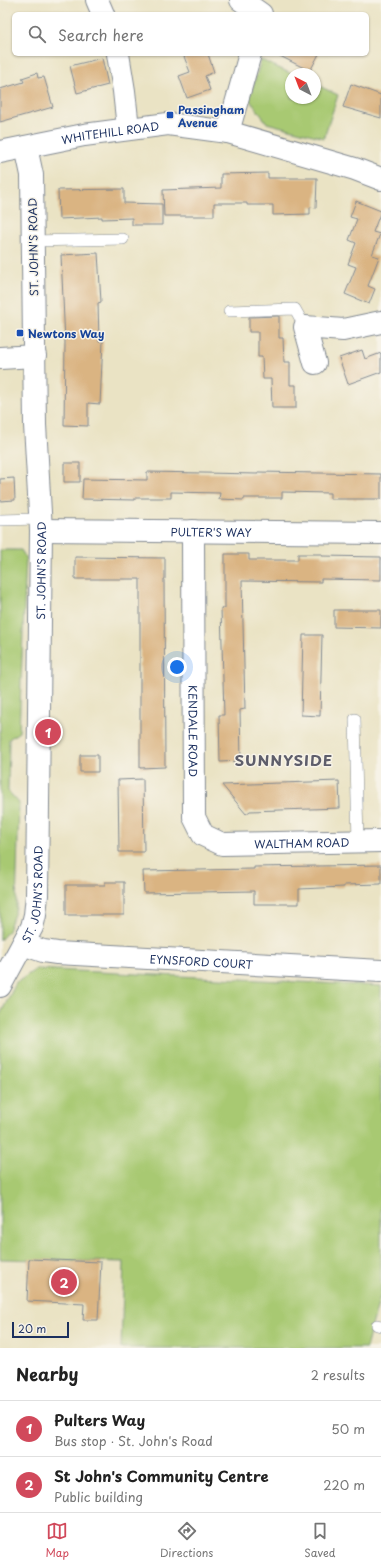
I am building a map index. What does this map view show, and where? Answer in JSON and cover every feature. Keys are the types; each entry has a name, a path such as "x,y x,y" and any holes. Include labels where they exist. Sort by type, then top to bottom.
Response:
{"street":[{"path":"97,0 102,12"},
{"path":"241,0 259,12"},
{"path":"263,12 272,0"},
{"path":"118,56 128,128"},
{"path":"228,132 249,56"},
{"name":"WHITEHILL ROAD","path":"0,152 84,135 128,128 168,124 228,132 381,179"},
{"name":"ST. JOHN'S ROAD","path":"0,986 32,927 37,896 40,525 35,425 32,175 26,147"},
{"path":"315,363 305,327 343,330 381,322"},
{"path":"0,358 35,356"},
{"name":"PULTER'S WAY","path":"40,525 193,531 381,533"},
{"name":"KENDALE ROAD","path":"193,531 194,817 203,835 222,844"},
{"name":"WALTHAM ROAD","path":"222,844 381,841"},
{"name":"EYNSFORD COURT","path":"24,944 43,951 57,953 381,970"}],"lane":[{"path":"32,240 123,239"},
{"path":"229,311 295,309 305,327"},
{"path":"0,520 40,525"},
{"path":"355,719 358,842"}],"green space":[{"path":"261,60 285,71 285,104 321,104 321,87 338,95 324,138 267,123 249,99"},
{"path":"0,550 21,550 26,558 19,732 9,739 8,791 19,803 16,908 8,931 0,940"},
{"path":"36,969 381,986 381,1293 366,1348 121,1348 124,1262 0,1259 0,1015 16,983"}],"building":[{"path":"184,56 209,56 214,72 205,76 210,90 187,98 179,76 190,72"},
{"path":"280,56 318,56 312,68 304,68"},
{"path":"102,58 108,85 77,93 70,66"},
{"path":"37,73 38,78 44,77 53,107 0,122 0,89 24,82 22,78"},
{"path":"351,84 381,95 381,118 343,107"},
{"path":"268,173 268,178 317,178 316,208 310,207 310,214 273,215 273,205 214,203 214,216 164,216 163,190 221,188 221,174"},
{"path":"124,189 124,203 162,204 162,225 132,225 132,218 102,219 102,217 59,219 58,190"},
{"path":"356,201 381,211 373,232 380,234 372,255 379,257 368,286 375,289 369,304 345,294 356,267 348,264 356,243 349,240 357,219 350,217"},
{"path":"98,253 101,302 98,303 99,341 103,341 100,404 88,403 88,426 64,425 65,342 61,255"},
{"path":"279,316 279,338 283,338 284,362 290,362 290,385 296,385 296,408 272,408 271,379 263,379 262,357 258,357 258,332 249,332 249,317"},
{"path":"362,350 365,359 381,353 381,372 348,384 339,358"},
{"path":"64,463 80,463 80,482 64,482"},
{"path":"147,472 381,474 381,499 330,499 330,493 282,492 282,498 244,498 244,500 219,499 220,493 171,492 171,498 135,498 135,500 82,499 83,479 147,480"},
{"path":"14,478 15,500 0,501 0,479"},
{"path":"225,554 249,554 249,560 298,560 298,554 381,557 381,580 321,579 321,582 242,581 245,709 240,710 241,761 220,762 219,715 224,715 221,608 225,608"},
{"path":"75,557 165,558 165,767 140,768 140,579 75,579"},
{"path":"334,610 381,610 381,628 334,627"},
{"path":"303,635 322,635 320,716 301,715"},
{"path":"80,755 98,755 98,772 80,772"},
{"path":"143,779 144,852 119,852 118,780"},
{"path":"339,781 340,808 250,811 246,814 222,785"},
{"path":"381,865 381,884 344,885 344,887 299,889 299,904 254,904 254,891 144,893 143,871 254,869 254,867"},
{"path":"105,882 124,882 124,915 66,915 66,885 105,885"},
{"path":"29,1259 101,1262 98,1320 83,1320 84,1304 27,1301"}],"place":[{"name":"Passingham Avenue","path":"170,115"},
{"name":"Newtons Way","path":"20,333"},
{"name":"Pulters Way","path":"48,732"},
{"name":"St John's Community Centre","path":"64,1282"}],"district":[{"name":"SUNNYSIDE","path":"284,759"}]}
